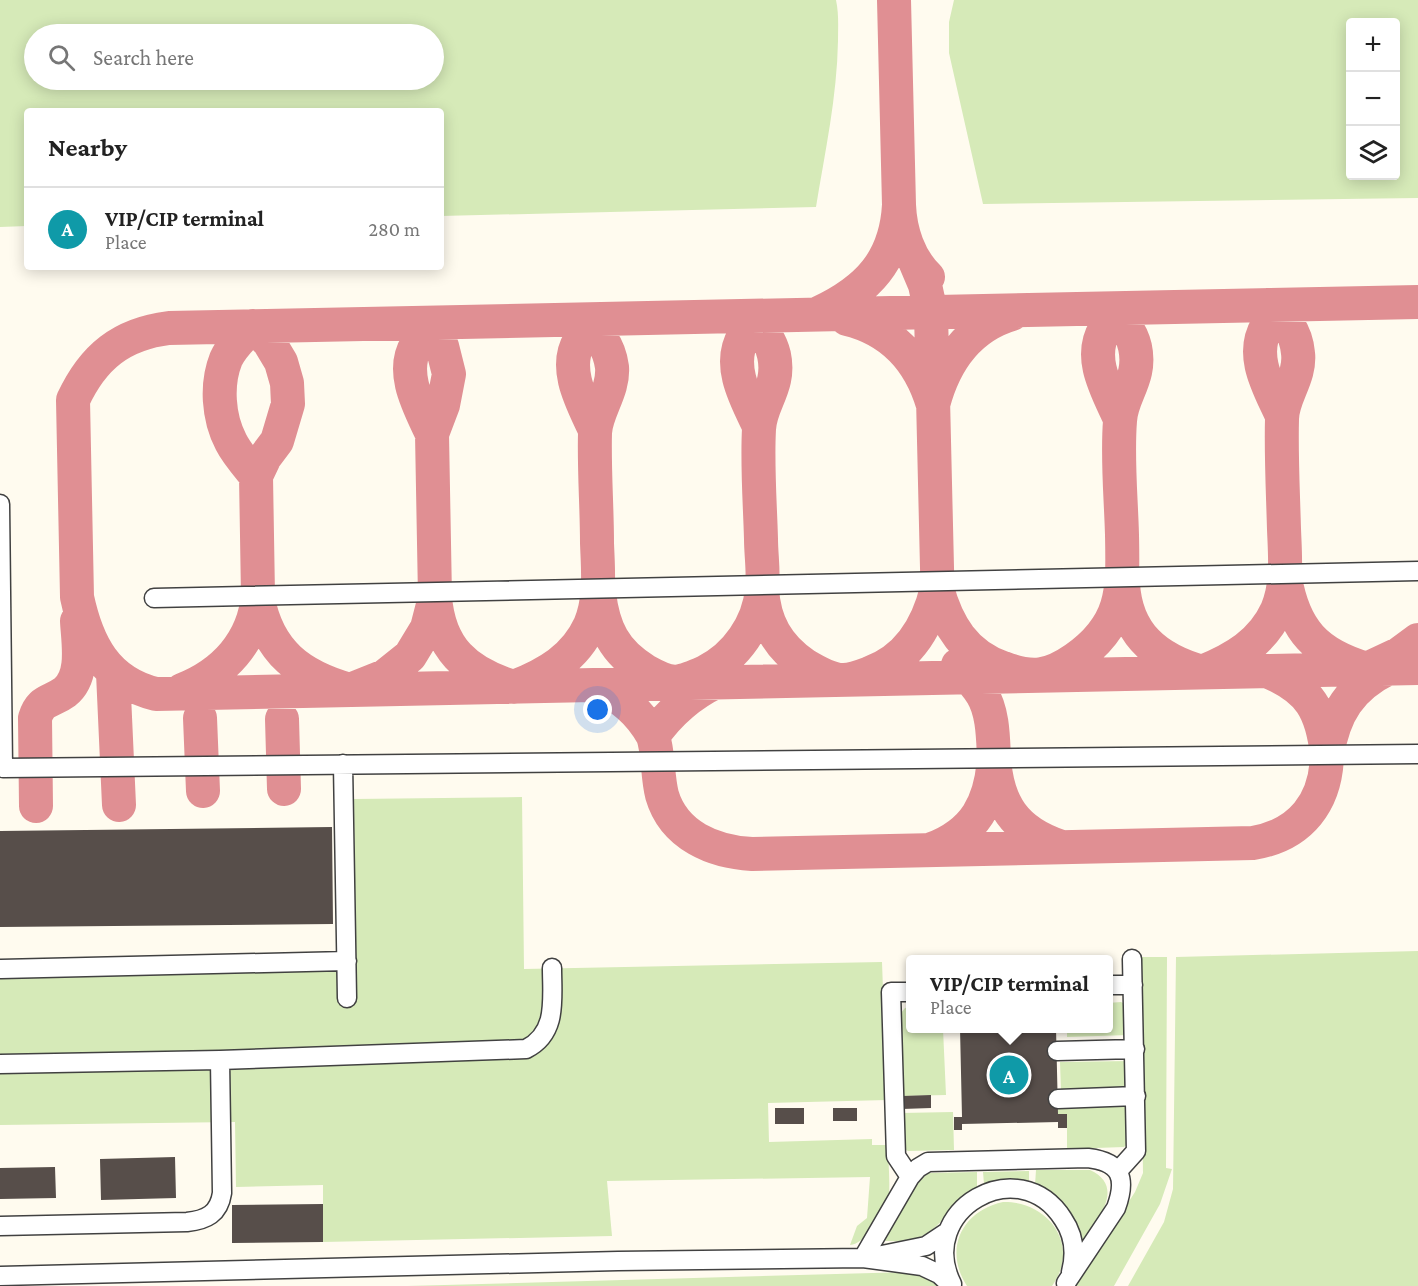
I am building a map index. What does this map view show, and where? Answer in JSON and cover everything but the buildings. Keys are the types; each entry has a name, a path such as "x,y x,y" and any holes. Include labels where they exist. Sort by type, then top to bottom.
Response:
{"street":[{"path":"0,504 2,767 1418,754"},
{"path":"154,598 1418,571"},
{"path":"343,764 348,999"},
{"path":"1118,1171 1136,1151 1132,959"},
{"path":"1,969 347,961"},
{"path":"0,1064 220,1060 526,1049 540,1040 549,1025 552,1008 552,968"},
{"path":"1113,985 1133,985"},
{"path":"906,992 891,992 896,1156 910,1177"},
{"path":"1057,1051 1135,1049"},
{"path":"0,1226 187,1222 200,1221 211,1215 219,1205 222,1193 220,1060"},
{"path":"1058,1099 1136,1096"},
{"path":"862,1258 910,1177 924,1164 935,1160 1088,1158 1108,1163 1118,1171 1121,1183 1116,1208 1066,1285"},
{"path":"953,1286 948,1276 944,1254 947,1232 958,1212 985,1193 1018,1189 1038,1196 1054,1208 1067,1224 1073,1243 1073,1264 1066,1285"},
{"path":"862,1258 926,1246 947,1232"},
{"path":"0,1276 594,1261 862,1258 922,1266 939,1274 953,1286"}],"green space":[{"path":"0,0 836,0 838,26 835,83 816,207 444,216 444,108 24,108 24,226 0,227"},
{"path":"954,0 1418,0 1418,198 983,204 949,53 949,22"},
{"path":"522,797 524,969 882,962 887,1100 768,1103 769,1142 872,1139 872,1145 888,1145 888,1201 878,1221 862,1240 850,1245 857,1226 867,1218 870,1177 607,1181 612,1236 323,1242 323,1185 236,1187 235,1122 0,1125 0,974 338,967 338,1004 356,1003 354,799"},
{"path":"1418,951 1418,1286 1128,1286 1164,1222 1173,1189 1176,957"},
{"path":"1140,957 1167,957 1166,1168 1172,1169 1160,1204 1114,1286 1074,1286 1135,1192 1143,1173"},
{"path":"1113,1003 1125,1004 1129,1035 1067,1037 1067,1033 1113,1033"},
{"path":"905,1008 906,1033 943,1033 946,1095 902,1096 901,1013"},
{"path":"1130,1061 1130,1090 1061,1091 1060,1062"},
{"path":"1128,1103 1131,1141 1124,1147 1067,1149 1067,1114 1058,1114 1058,1105"},
{"path":"953,1112 954,1150 908,1151 904,1149 901,1113"},
{"path":"1036,1170 1090,1170 1101,1177 1106,1185 1105,1205 1082,1243 1076,1223 1067,1208 1054,1195 1035,1185"},
{"path":"1029,1171 1029,1183 1007,1180 984,1184 983,1172"},
{"path":"977,1172 977,1188 960,1200 940,1223 924,1235 911,1240 885,1241 910,1194 922,1178 929,1173"},
{"path":"1003,1202 1034,1209 1056,1229 1063,1256 1060,1271 1052,1286 967,1286 957,1259 957,1246 961,1234 967,1223 977,1214"},
{"path":"910,1272 932,1279 941,1286 407,1286"}],"taxiway":[{"path":"894,0 899,205"},
{"path":"819,313 852,294 876,271 892,242 899,205 901,225 907,244 921,270 928,277"},
{"path":"914,259 925,285 931,313 938,610"},
{"path":"1418,302 169,328 137,336 110,350 90,371 73,400 77,597 81,614 93,645 112,670 124,680 156,694 1418,668"},
{"path":"1123,584 1130,617 1146,642 1171,660 1202,672 1246,648 1271,622 1283,590 1285,570 1282,419 1285,403 1297,370 1298,353 1295,338 1289,326 1268,305"},
{"path":"1282,416 1263,372 1260,349 1262,337 1269,323 1292,305"},
{"path":"1120,419 1101,375 1098,352 1100,340 1107,326 1131,308"},
{"path":"937,588 952,626 968,647 990,662 1023,674 1048,673 1066,665 1091,646 1112,619 1118,604 1122,572 1120,421 1121,412 1134,378 1136,358 1135,347 1128,329 1105,309"},
{"path":"847,319 863,324 891,339 912,361 921,375 933,405 944,375 960,349 983,328 1012,314"},
{"path":"759,426 740,382 737,359 739,347 746,333 770,316"},
{"path":"599,593 607,628 618,647 635,664 669,681 682,681 716,666 736,648 751,627 760,602 763,583 758,470 759,429 760,420 773,386 775,366 774,355 767,337 744,317"},
{"path":"595,430 576,386 573,362 580,340 588,331 606,319"},
{"path":"435,597 442,631 458,656 482,674 514,687 559,664 584,637 594,615 598,585 595,433 598,417 608,393 612,367 602,340 580,320"},
{"path":"258,599 270,634 289,659 316,677 350,690 385,676 410,656 427,628 435,597 432,434 443,405 449,374 442,346 431,333 416,323"},
{"path":"432,434 413,390 410,366 412,355 419,341 443,323"},
{"path":"182,690 211,675 234,654 243,641 255,612 258,595 256,476 265,457 277,441 288,404 287,383 281,362 269,342 253,326 235,345 226,359 221,379 220,400 223,422 231,442 256,476"},
{"path":"1285,578 1294,612 1301,626 1321,647 1349,663 1367,669 1399,654 1418,640"},
{"path":"762,589 769,623 787,650 813,670 828,677 843,680 860,677 884,667 906,650 922,628 937,588"},
{"path":"36,806 35,718 40,707 65,692 75,677 79,658 77,621"},
{"path":"958,665 986,701 992,725 994,758"},
{"path":"1267,671 1294,685 1311,703 1322,725 1327,755 1334,726 1346,703 1375,675 1389,668"},
{"path":"113,673 119,805"},
{"path":"597,685 629,706 642,719 653,736 681,705 716,682"},
{"path":"200,718 203,791"},
{"path":"282,719 284,789"},
{"path":"653,736 662,795 676,821 697,839 710,845 724,850 752,854 1253,843 1285,832 1308,814 1322,787 1327,755"},
{"path":"932,849 959,834 978,814 989,789 994,758 999,789 1011,814 1031,832 1059,846"}],"place":[{"name":"VIP/CIP terminal","path":"1009,1075"}]}
